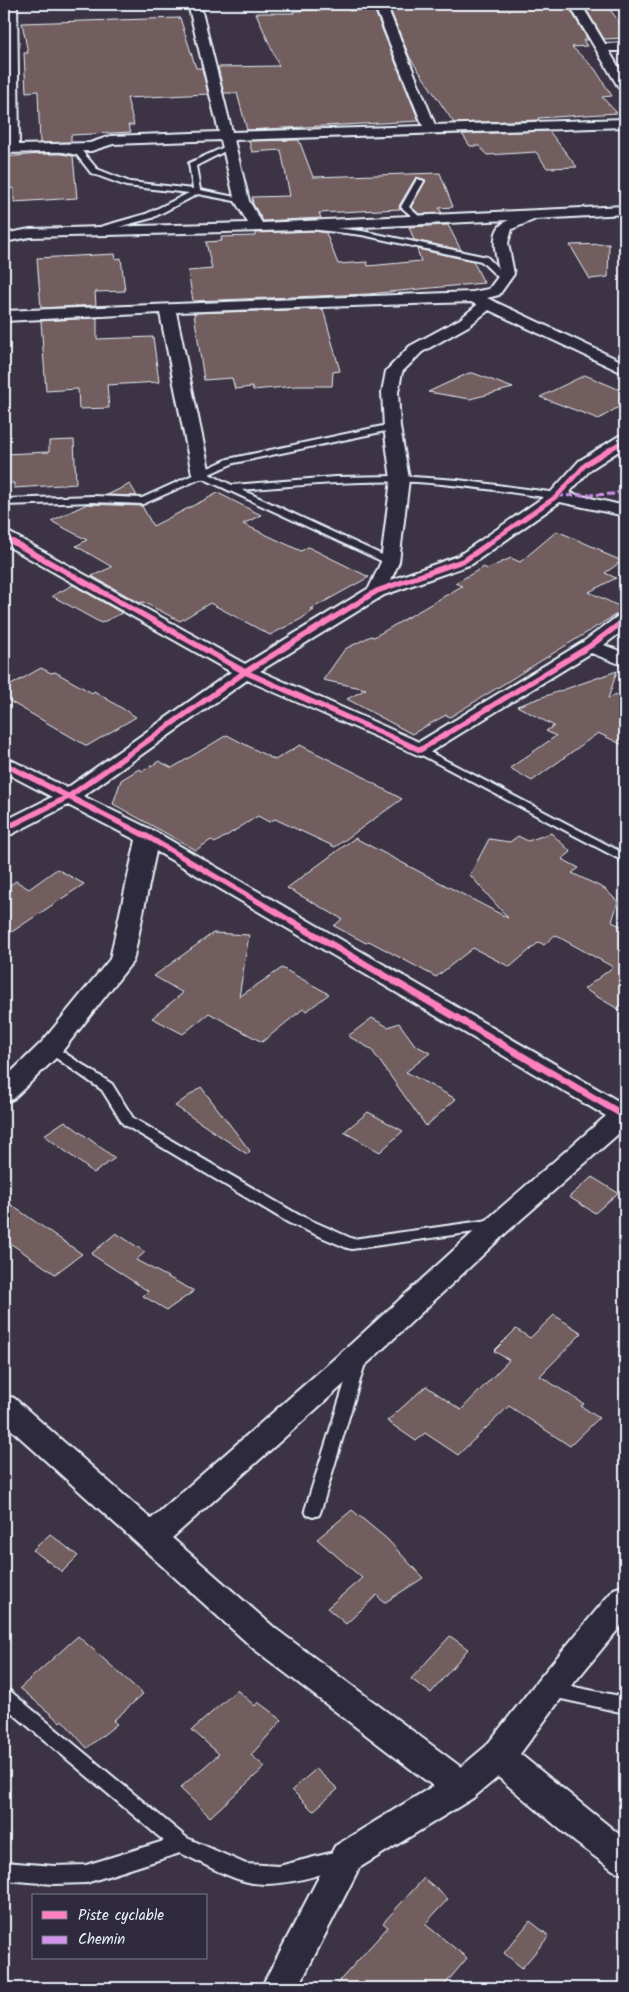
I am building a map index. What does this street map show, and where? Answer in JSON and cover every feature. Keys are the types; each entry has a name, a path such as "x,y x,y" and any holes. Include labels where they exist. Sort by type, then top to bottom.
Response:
{"street":[{"path":"11,4 8,149 51,149 91,146 111,140 227,141 430,128 625,123"},
{"path":"194,4 242,201 258,227"},
{"path":"380,4 430,128"},
{"path":"575,4 625,88"},
{"path":"601,48 625,47"},
{"path":"4,238 30,233 301,226 625,210"},
{"path":"4,316 167,308 479,300 494,292 507,274 501,243 506,226 542,214"},
{"path":"479,300 625,369"},
{"path":"377,591 390,562 400,479 392,427 390,392 394,372 416,349 465,322 479,300"},
{"path":"167,308 201,474"},
{"path":"4,829 68,797 245,672 377,591 465,560 557,496 585,465 625,440"},
{"path":"557,496 625,512"},
{"path":"4,537 245,672 420,750 590,646 625,620"},
{"path":"590,646 625,660"},
{"path":"4,764 148,837 625,1116 499,1224 361,1352 151,1538"},
{"path":"4,1093 51,1048 121,961 148,837"},
{"path":"4,1406 265,1639 462,1787"},
{"path":"279,1988 347,1857 462,1787 498,1757 549,1690 625,1598"},
{"path":"498,1757 587,1831 625,1859"}],"lane":[{"path":"196,192 192,165 227,141"},
{"path":"51,149 79,153 94,171 129,184 196,192 242,201"},
{"path":"419,220 405,207 420,181"},
{"path":"92,232 149,216 196,192"},
{"path":"301,226 362,233 484,259 504,278"},
{"path":"4,502 93,499 143,501 231,462 392,427"},
{"path":"201,474 390,562"},
{"path":"231,488 330,480 400,479 470,484 557,496"},
{"path":"420,750 625,858"},
{"path":"51,1048 107,1087 128,1121 294,1219 352,1244 499,1224"},
{"path":"313,1510 361,1352"},
{"path":"549,1690 625,1705"},
{"path":"4,1696 181,1844 245,1873 279,1875 308,1869 347,1857"},
{"path":"4,1872 54,1876 86,1874 181,1844"}],"building":[{"path":"434,4 567,4 588,40 583,40 587,46 572,47 595,69 612,96 602,97 617,113 538,118 539,120 454,123 410,58 389,7"},
{"path":"583,4 606,4 625,30 625,38 604,39"},
{"path":"348,9 349,11 374,9 419,121 247,130 237,93 224,93 218,67 279,66 256,13 294,13 293,11"},
{"path":"180,18 196,68 202,68 208,94 127,98 134,125 128,125 131,132 71,135 71,142 40,143 38,91 26,92 24,53 28,53 22,23"},
{"path":"549,131 577,167 547,168 536,152 487,155 479,146 470,146 462,134"},
{"path":"299,140 313,177 440,173 453,207 439,208 442,213 419,214 411,207 426,180 416,177 399,206 400,209 319,213 321,218 263,221 253,204 252,197 290,196 281,150 252,152 249,141"},
{"path":"40,154 73,156 77,198 14,202 14,188 4,189 4,157"},
{"path":"448,225 461,250 414,240 409,227"},
{"path":"314,231 326,233 338,264 367,262 368,266 421,261 417,249 473,261 484,283 368,294 193,301 188,271 212,269 206,242 222,241 221,237 255,236 255,233"},
{"path":"609,244 608,277 590,279 570,245"},
{"path":"115,254 116,259 121,258 125,291 95,292 96,305 41,308 37,258"},
{"path":"323,309 340,371 333,372 332,386 296,386 253,390 252,387 235,389 232,378 204,380 194,313"},
{"path":"97,318 97,339 153,337 159,382 107,385 109,408 79,409 78,389 46,391 41,321"},
{"path":"469,373 513,388 470,399 428,392"},
{"path":"585,375 625,392 625,403 599,419 540,397"},
{"path":"74,440 76,484 14,488 14,483 4,483 4,454 49,452 49,441"},
{"path":"130,484 137,496 107,495"},
{"path":"218,493 261,515 243,524 301,551 308,547 369,577 311,609 314,610 301,619 270,635 210,603 180,621 143,602 140,603 92,576 112,567 76,546 87,540 51,521 87,504 142,506 153,526"},
{"path":"557,531 622,561 605,573 616,578 589,592 625,609 450,717 446,715 412,734 347,699 366,689 323,680 345,649 371,636 374,637 462,586 455,583 484,567 487,569 511,558 520,562"},
{"path":"73,585 122,613 101,623 52,596"},
{"path":"41,668 51,673 55,672 92,693 94,691 136,717 87,746 4,698 4,689"},
{"path":"617,671 608,699 616,694 625,708 625,746 598,733 532,781 510,768 556,736 546,731 554,726 517,706"},
{"path":"227,735 275,760 300,745 368,779 402,799 335,847 275,819 269,822 258,816 215,843 211,840 196,850 113,804 121,780 139,769 143,771 159,761 172,768"},
{"path":"551,833 571,852 562,859 579,868 572,873 605,889 618,902 612,922 625,928 625,1013 584,989 613,967 555,935 544,945 539,942 510,967 473,948 436,977 369,941 366,943 334,926 342,919 287,888 355,838 508,918 470,875 489,839 510,842 518,836 528,841"},
{"path":"57,869 84,884 4,937 4,889 16,881 29,889"},
{"path":"213,933 249,935 239,997 282,968 329,994 307,1011 303,1009 262,1042 209,1013 183,1034 152,1018 183,993 154,976"},
{"path":"372,1018 388,1027 399,1023 415,1045 430,1053 406,1072 456,1099 426,1126 371,1049 348,1036"},
{"path":"201,1087 250,1151 247,1154 175,1106"},
{"path":"368,1112 403,1131 380,1152 344,1132"},
{"path":"65,1121 115,1158 94,1173 44,1135"},
{"path":"592,1177 618,1193 595,1213 569,1197"},
{"path":"4,1200 82,1254 55,1274 4,1239"},
{"path":"116,1233 145,1252 136,1260 194,1291 167,1310 143,1296 148,1291 91,1254"},
{"path":"554,1315 582,1333 540,1376 584,1404 581,1406 599,1418 570,1446 509,1406 458,1455 425,1433 416,1441 387,1421 426,1386 461,1410 509,1360 494,1351 516,1329 530,1338"},
{"path":"352,1510 387,1539 423,1578 384,1603 377,1595 346,1624 327,1608 362,1578 317,1539"},
{"path":"50,1534 78,1556 62,1572 33,1550"},
{"path":"78,1636 143,1694 113,1721 117,1724 87,1748 62,1720 60,1722 20,1688"},
{"path":"450,1636 468,1649 431,1693 411,1679"},
{"path":"237,1690 255,1706 258,1702 282,1720 251,1755 265,1767 210,1817 180,1788 219,1754 192,1730"},
{"path":"316,1769 338,1789 313,1811 292,1790"},
{"path":"424,1878 448,1899 425,1924 467,1958 442,1988 333,1988 388,1927 383,1923"},
{"path":"530,1921 549,1936 522,1968 504,1953"}],"marked path":[{"path":"557,496 615,494 625,489"}],"cycle path":[{"path":"4,829 68,797 245,672 377,591 465,560 557,496 585,465 625,440"},
{"path":"4,537 245,672 420,750 590,646 625,620"},
{"path":"4,764 148,837 625,1116"}]}
